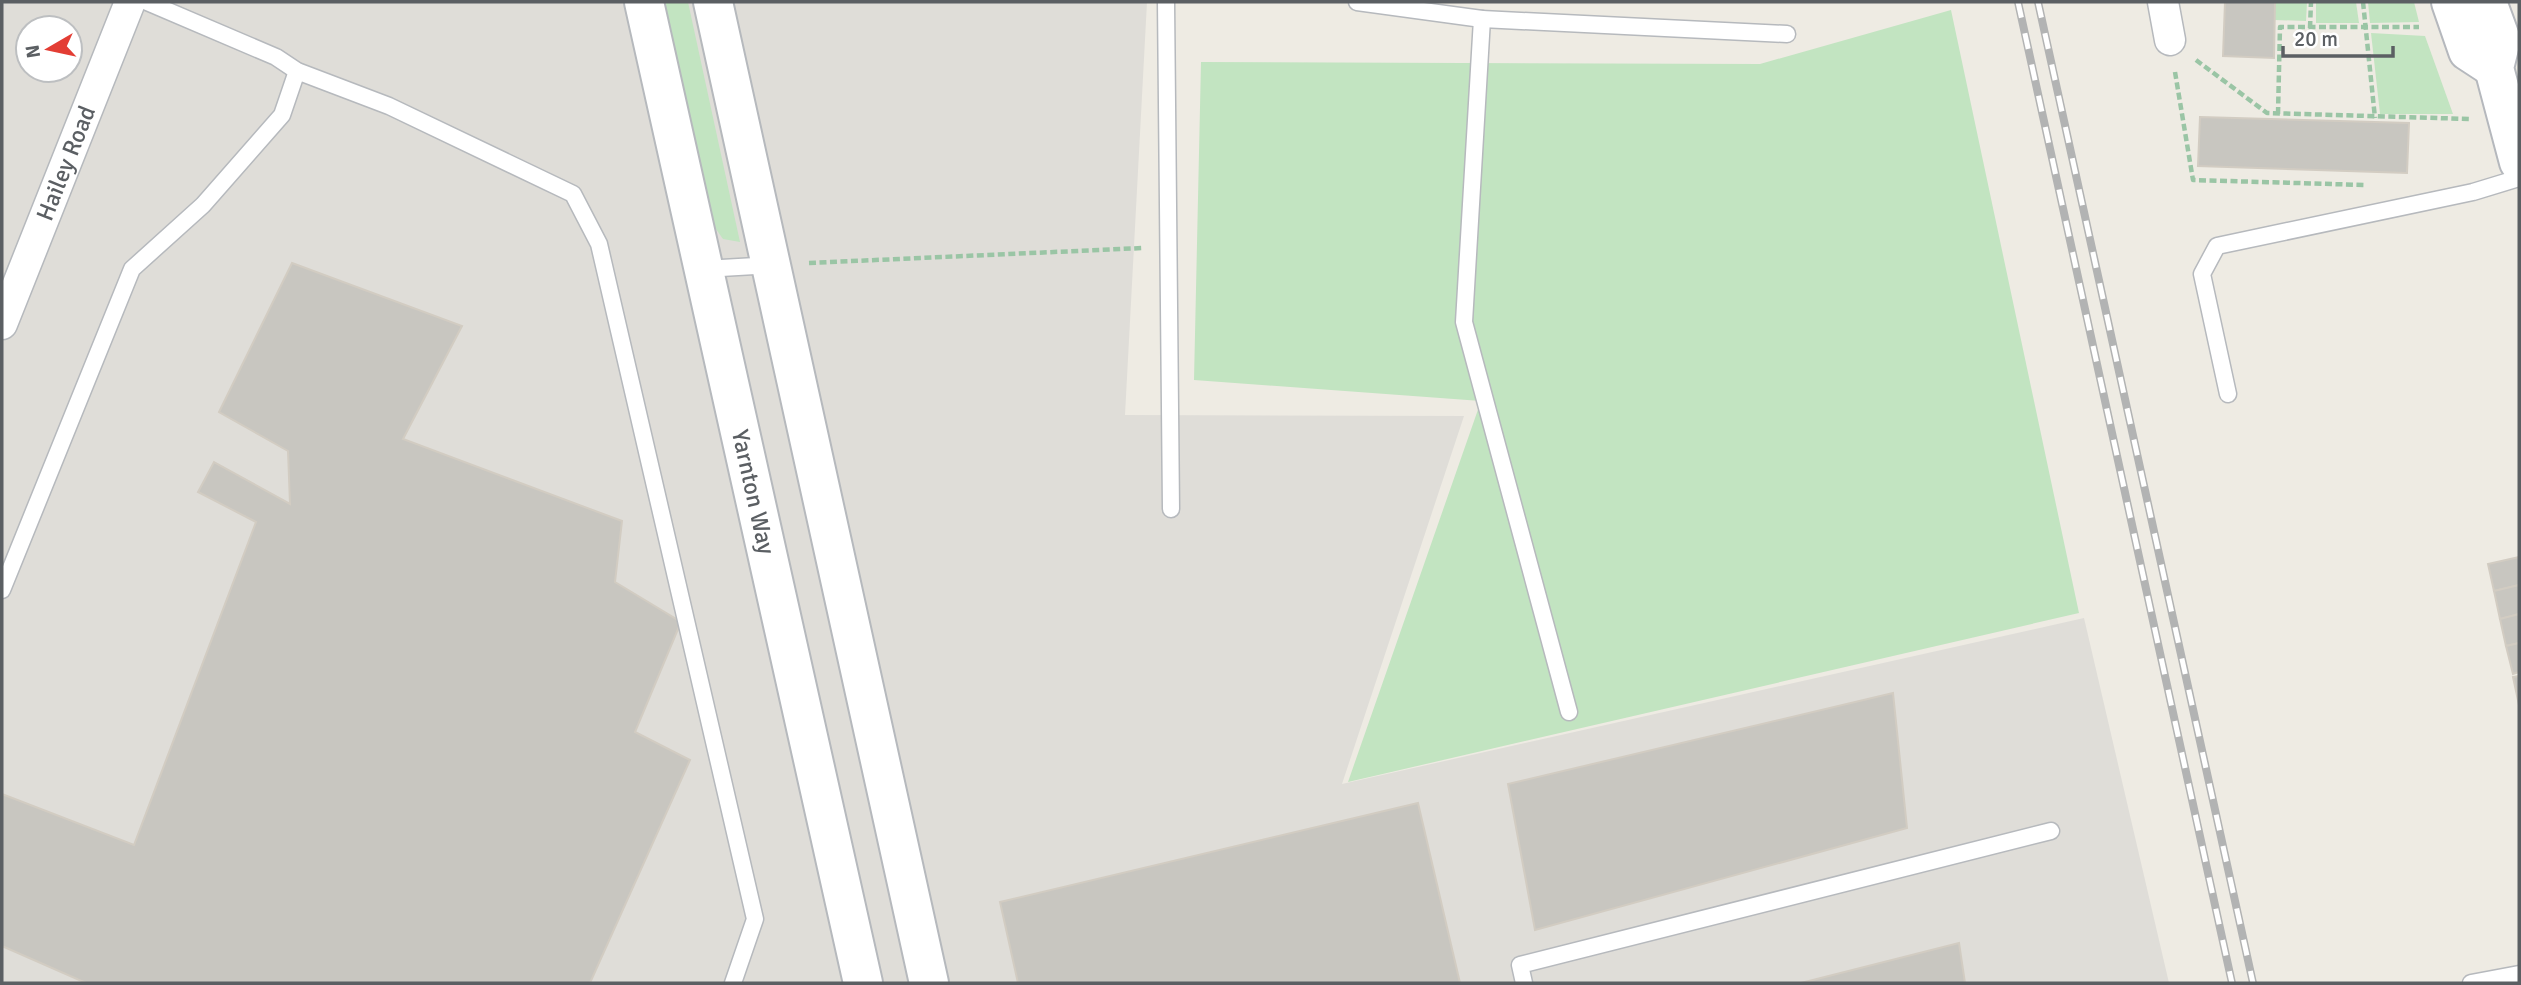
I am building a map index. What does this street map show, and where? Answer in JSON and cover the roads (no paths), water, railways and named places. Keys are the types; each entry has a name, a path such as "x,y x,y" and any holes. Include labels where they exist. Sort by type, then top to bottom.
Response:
{"street":[{"name":"Hailey Road","path":"2,324 130,2"},
{"name":"Yarnton Way","path":"643,2 863,983"},
{"path":"713,2 929,983"},
{"path":"2162,2 2170,40"},
{"path":"2451,2 2468,51 2505,93"},
{"path":"2487,2 2501,40 2505,93 2519,162"}],"lane":[{"path":"147,2 276,57 297,71 389,106 573,194 598,244 755,919 733,983"},
{"path":"1166,2 1171,509"},
{"path":"1357,2 1482,19 1787,34"},
{"path":"1482,19 1464,322 1569,712"},
{"path":"2,590 132,270 204,205 282,115 297,71"},
{"path":"2228,394 2202,274 2217,246 2473,192 2519,178"},
{"path":"704,269 773,265"},
{"path":"1524,983 1520,965 2051,831"},
{"path":"2471,983 2519,974"}],"railway":[{"path":"2018,2 2232,983"},
{"path":"2038,2 2253,983"}]}
